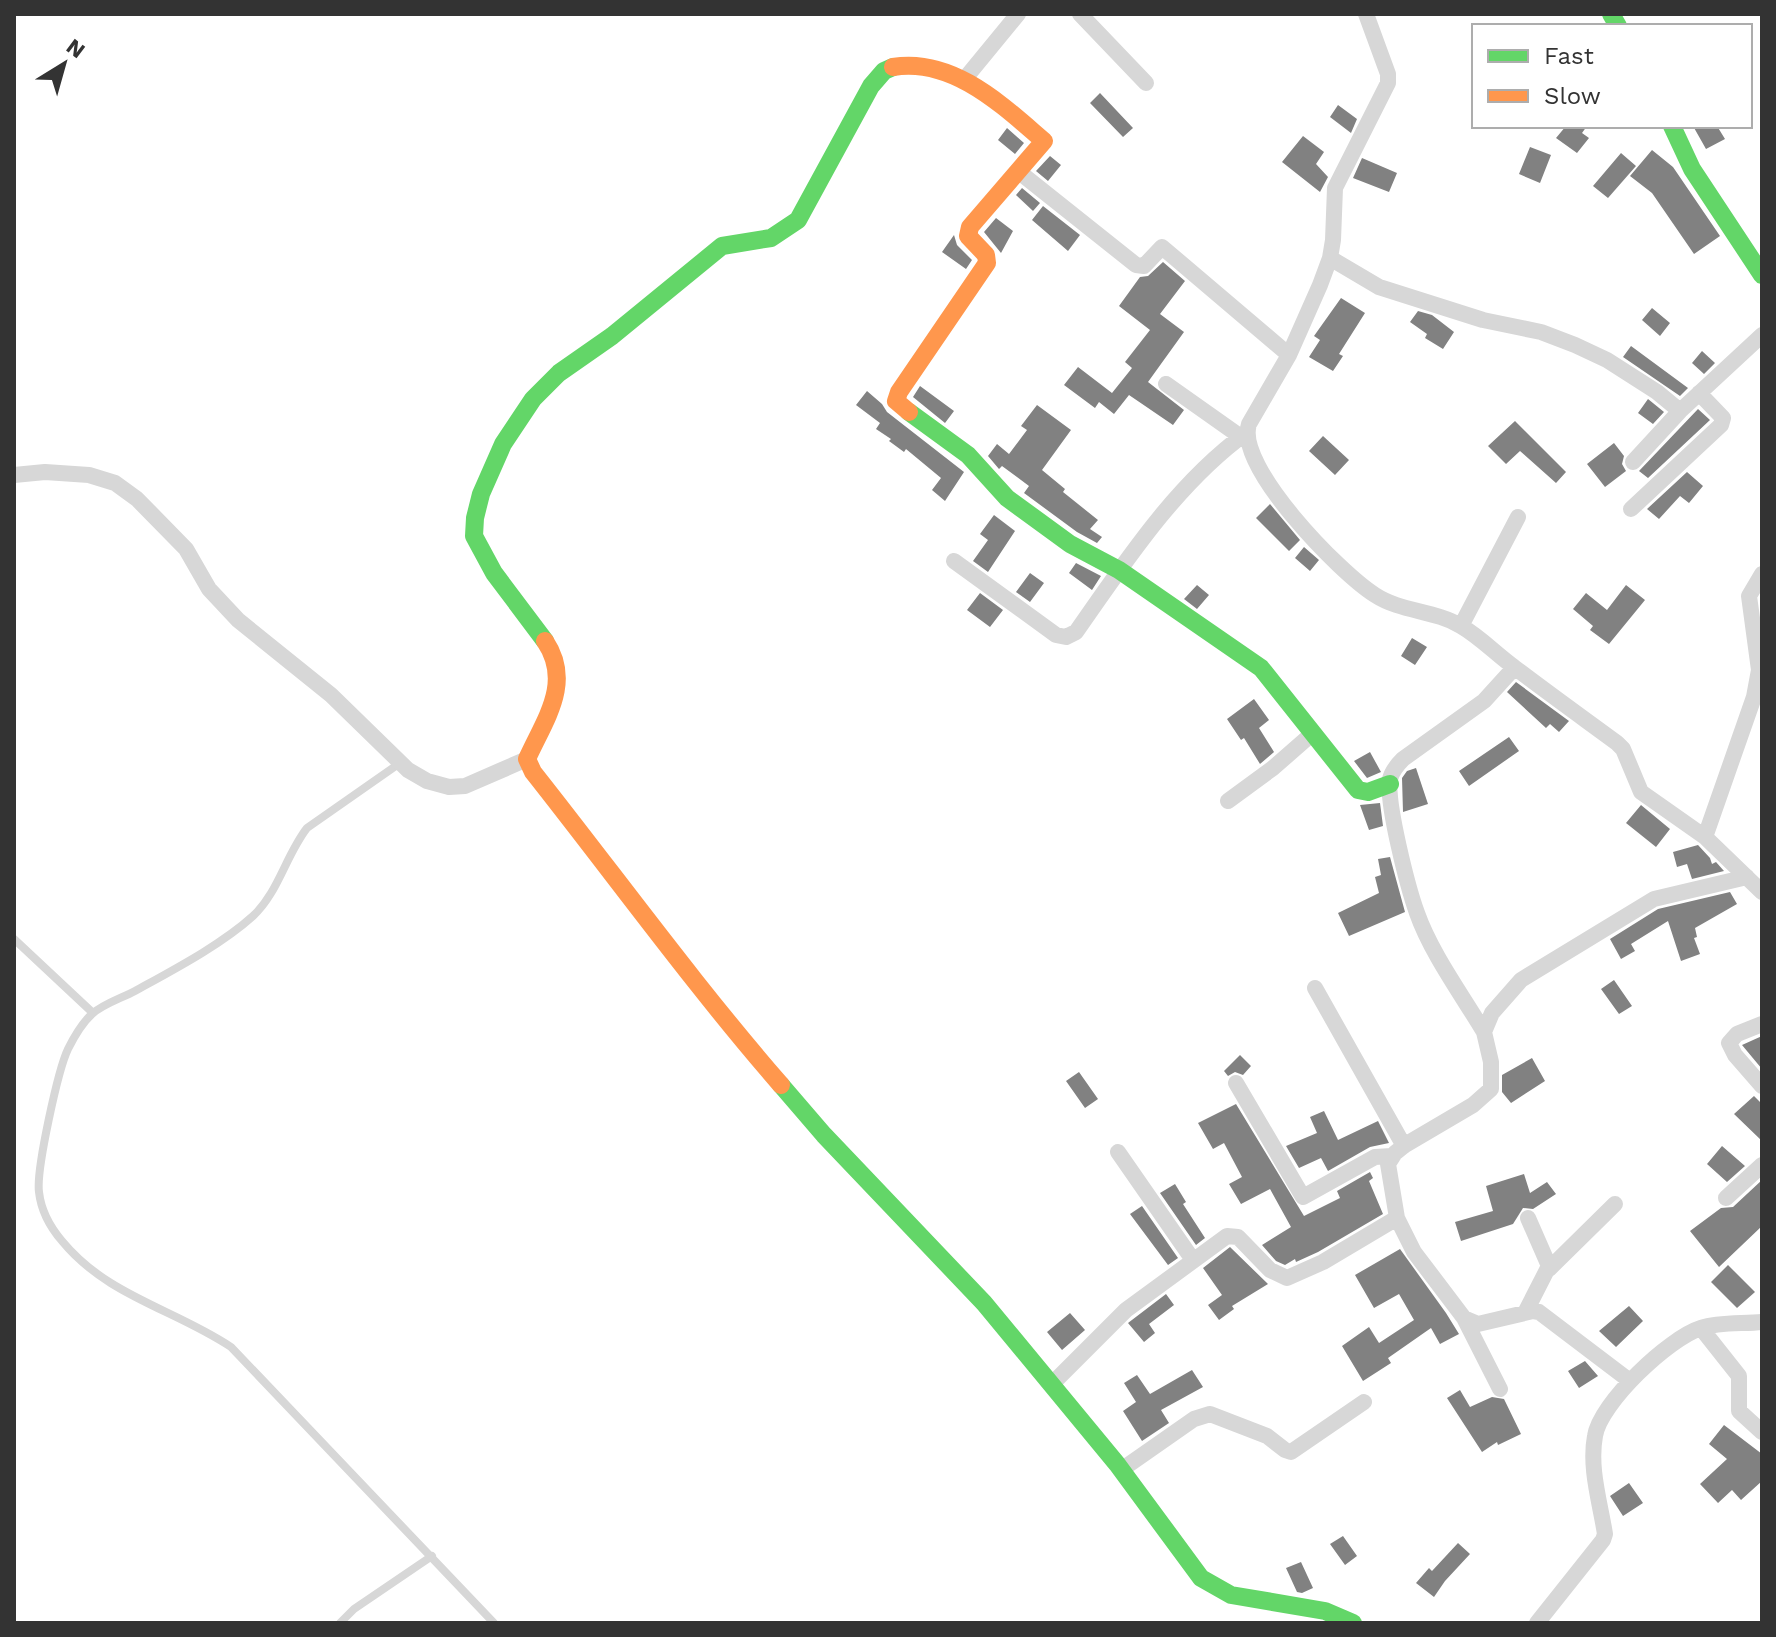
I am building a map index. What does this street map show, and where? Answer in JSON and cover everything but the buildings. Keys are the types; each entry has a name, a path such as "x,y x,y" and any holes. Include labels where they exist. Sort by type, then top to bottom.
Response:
{"street":[{"path":"963,81 1018,14"},
{"path":"1080,14 1146,83"},
{"path":"954,561 1056,635 1066,637 1076,632 1119,570 1208,463 1244,435 1289,355 1330,258 1335,188 1388,83 1388,74 1366,14"},
{"path":"14,475 45,472 89,475 115,483 137,499 186,549 209,589 238,620 331,695 401,763 427,781 449,787 465,786 527,759 560,673 554,654 485,563 474,538 476,510 490,465 507,435 527,407 560,372 617,331 722,246 738,241 771,240 784,233 798,220 871,86 885,70 900,65 927,67 963,81 1001,105 1044,141 968,230 971,239 988,259 984,269 899,392 896,401 968,455 1007,498 1074,546 1119,570 1261,668 1358,790 1368,792 1390,784"},
{"path":"1673,128 1692,169 1762,275"},
{"path":"1018,171 1136,265 1144,266 1162,247 1289,355"},
{"path":"1330,258 1379,287 1483,320 1541,332 1575,345 1607,360 1657,392 1680,411"},
{"path":"1633,462 1680,411 1762,335"},
{"path":"1166,384 1244,435 1254,460 1291,514 1316,543 1372,594 1395,606 1461,626 1617,743 1625,753 1640,790 1705,837 1762,892"},
{"path":"1631,509 1721,425 1723,418 1699,393"},
{"path":"1461,626 1518,517"},
{"path":"1705,837 1732,767 1756,689 1758,660 1749,596 1762,574"},
{"path":"1236,1083 1303,1197 1375,1157 1398,1151 1473,1105 1491,1089 1491,1062 1484,1032 1428,938 1417,913 1390,803 1390,784 1398,764 1484,701 1514,668"},
{"path":"1228,801 1313,733"},
{"path":"527,759 533,772 717,1011 824,1135 984,1303 1121,1470 1201,1578 1231,1595 1325,1611 1353,1623"},
{"path":"1484,1032 1492,1013 1521,980 1645,904 1662,896 1747,877"},
{"path":"1315,988 1398,1151"},
{"path":"1762,1024 1737,1034 1729,1043 1735,1055 1762,1086"},
{"path":"1398,1151 1388,1168 1397,1218 1414,1252 1464,1318 1500,1389"},
{"path":"1118,1152 1193,1260"},
{"path":"1726,1198 1762,1165"},
{"path":"1525,1313 1549,1269 1615,1204"},
{"path":"1051,1385 1126,1310 1227,1236 1234,1235 1270,1270 1287,1278 1323,1262 1397,1218"},
{"path":"1528,1218 1549,1269"},
{"path":"1464,1318 1478,1324 1539,1312 1630,1381"},
{"path":"1537,1623 1603,1540 1605,1534 1593,1457 1595,1433 1630,1381 1654,1357 1701,1328 1762,1322"},
{"path":"1701,1328 1739,1376 1739,1411 1762,1432"},
{"path":"1121,1470 1203,1415 1210,1414 1267,1436 1291,1452 1364,1402"}],"lane":[{"path":"401,763 307,828 267,899 240,927 177,967 93,1013 80,1028 67,1052 40,1166 39,1189 42,1210 60,1240 84,1264 123,1292 201,1327 231,1347 494,1623"},
{"path":"14,939 93,1013"},
{"path":"340,1623 354,1609 432,1556"}],"traffic: fast":[{"path":"1611,14 1617,24"},
{"path":"545,641 494,573 474,536 481,494 503,444 533,399 559,373 612,336 722,246 771,238 798,220 871,86 884,71 893,67"},
{"path":"1673,128 1692,169 1762,275"},
{"path":"909,412 968,455 1007,498 1070,544 1119,570 1261,668 1358,790 1368,792 1390,784"},
{"path":"781,1085 824,1135 984,1303 1117,1464 1201,1578 1231,1595 1325,1611 1353,1623"}],"traffic: slow":[{"path":"893,67 936,69 956,77 976,87 1012,113 1044,141 970,227 968,236 986,255 987,263 899,392 896,401 909,412"},
{"path":"545,641 557,672 556,686 548,715 527,759 533,772 686,970 781,1085"}]}
